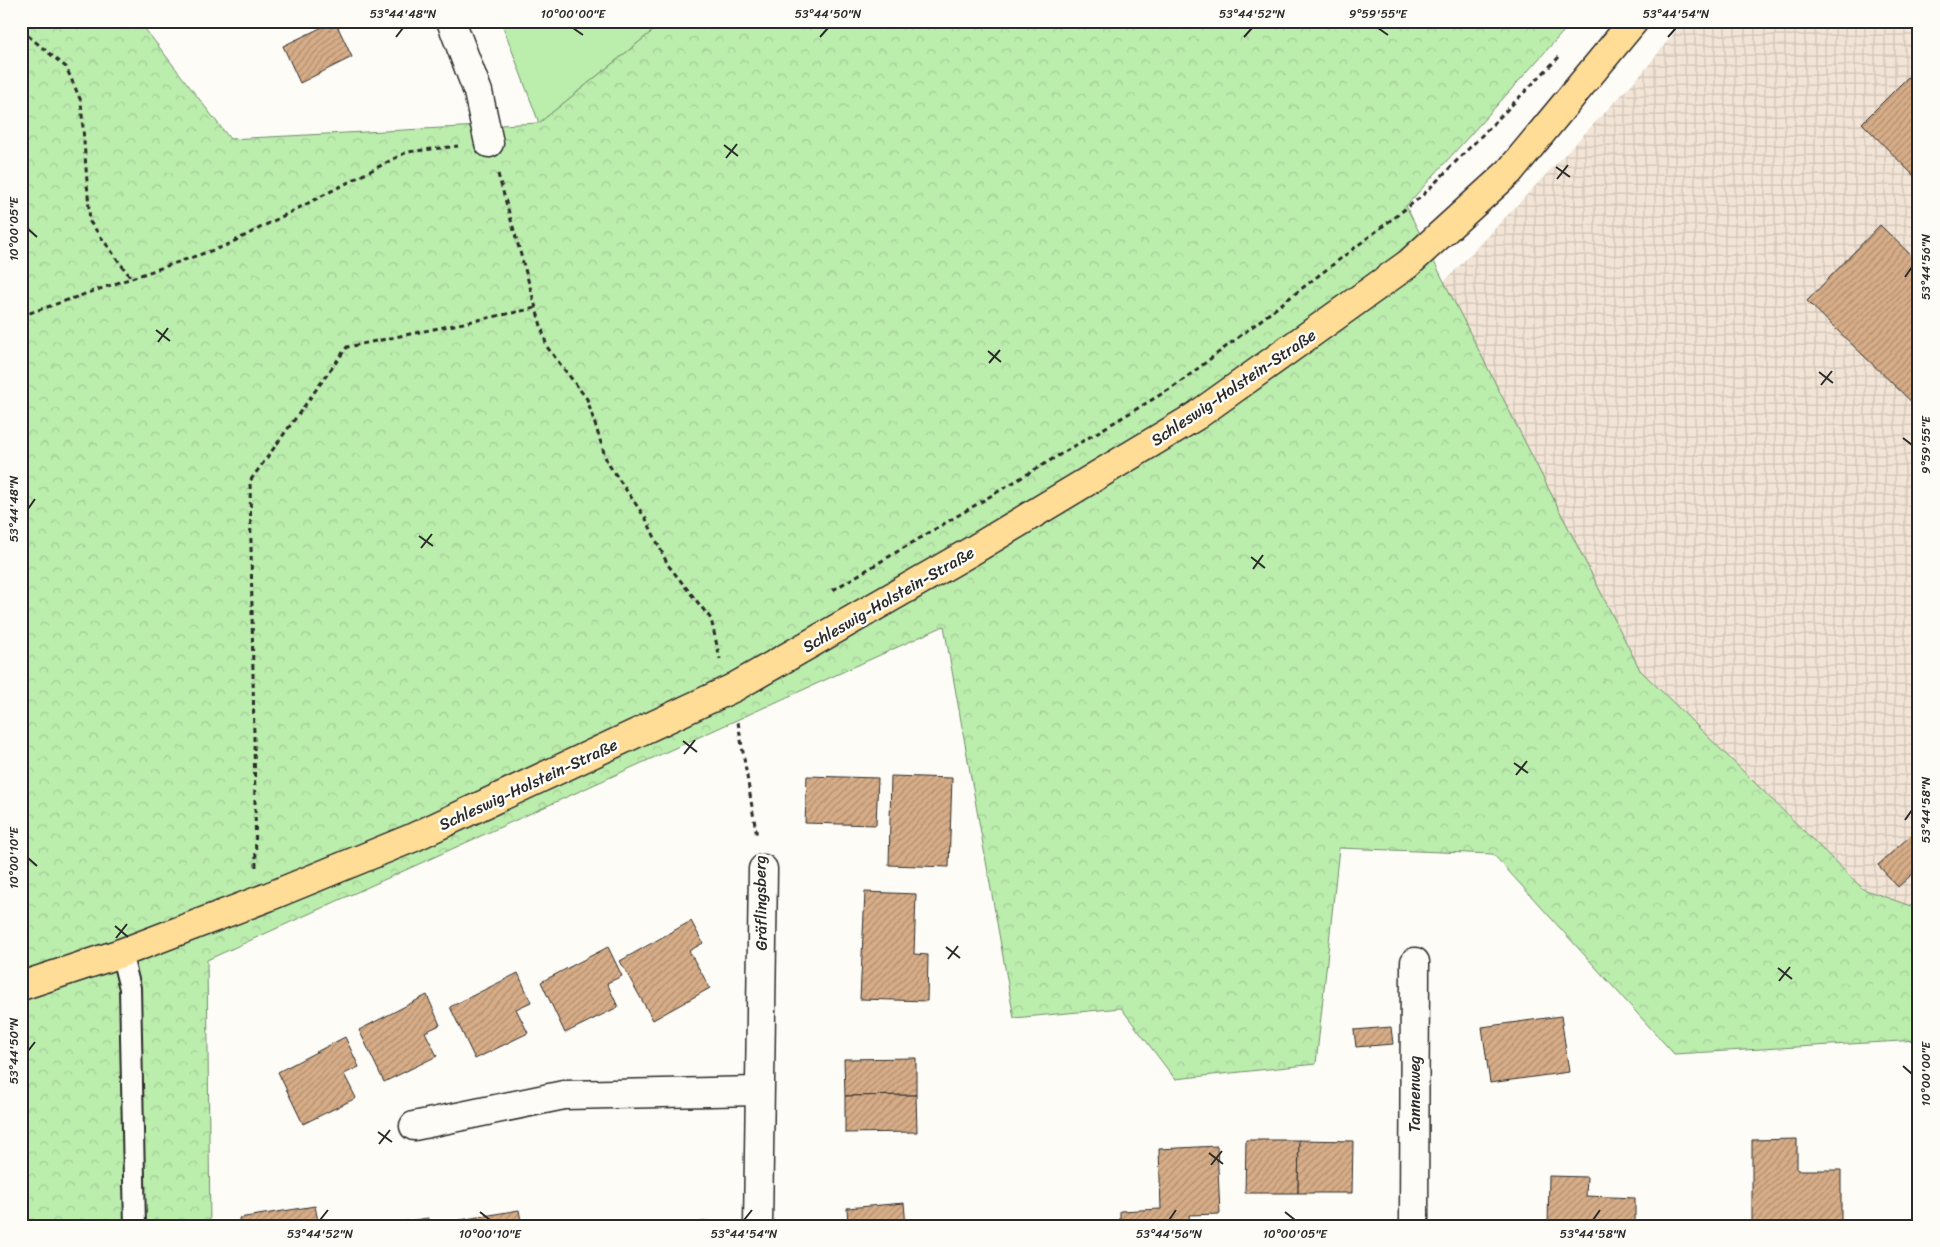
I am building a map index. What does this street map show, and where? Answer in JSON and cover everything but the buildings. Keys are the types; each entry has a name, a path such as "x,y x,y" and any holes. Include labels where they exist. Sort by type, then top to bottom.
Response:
{"main road":[{"name":"Schleswig-Holstein-Straße","path":"21,986 121,953 268,897 412,838 733,688 970,552 1196,416 1408,264 1509,172 1634,21"}],"street":[{"path":"451,21 478,92 489,143"},
{"name":"Gräflingsberg","path":"758,1226 758,1091 763,869"},
{"name":"Tannenweg","path":"1414,962 1414,1226"},
{"path":"414,1126 564,1095 758,1091"}],"lane":[{"path":"121,953 130,988 135,1226"}],"path":[{"path":"21,30 66,67 81,101 90,222 132,278"},
{"path":"832,591 1175,386 1422,196 1566,49"},
{"path":"21,316 225,246 406,152 489,143 548,347 587,399 606,462 646,518 668,565 711,619 720,657"},
{"path":"268,897 256,867 250,481 347,347 536,308"},
{"path":"711,662 728,652"},
{"name":"Gräflingsberg","path":"733,688 763,869"},
{"path":"247,870 265,863"}],"shaded area":[{"path":"1683,21 1919,21 1919,909 1863,889 1640,670 1444,282 1644,71"}],"green space":[{"path":"21,21 139,21 230,139 539,123 665,21 1573,21 1406,206 1640,670 1863,889 1919,909 1919,1040 1674,1054 1493,854 1339,848 1316,1064 1175,1079 1121,1008 1014,1018 944,626 207,960 210,1226 21,1226"},
{"path":"501,21 665,21 539,123"}]}
